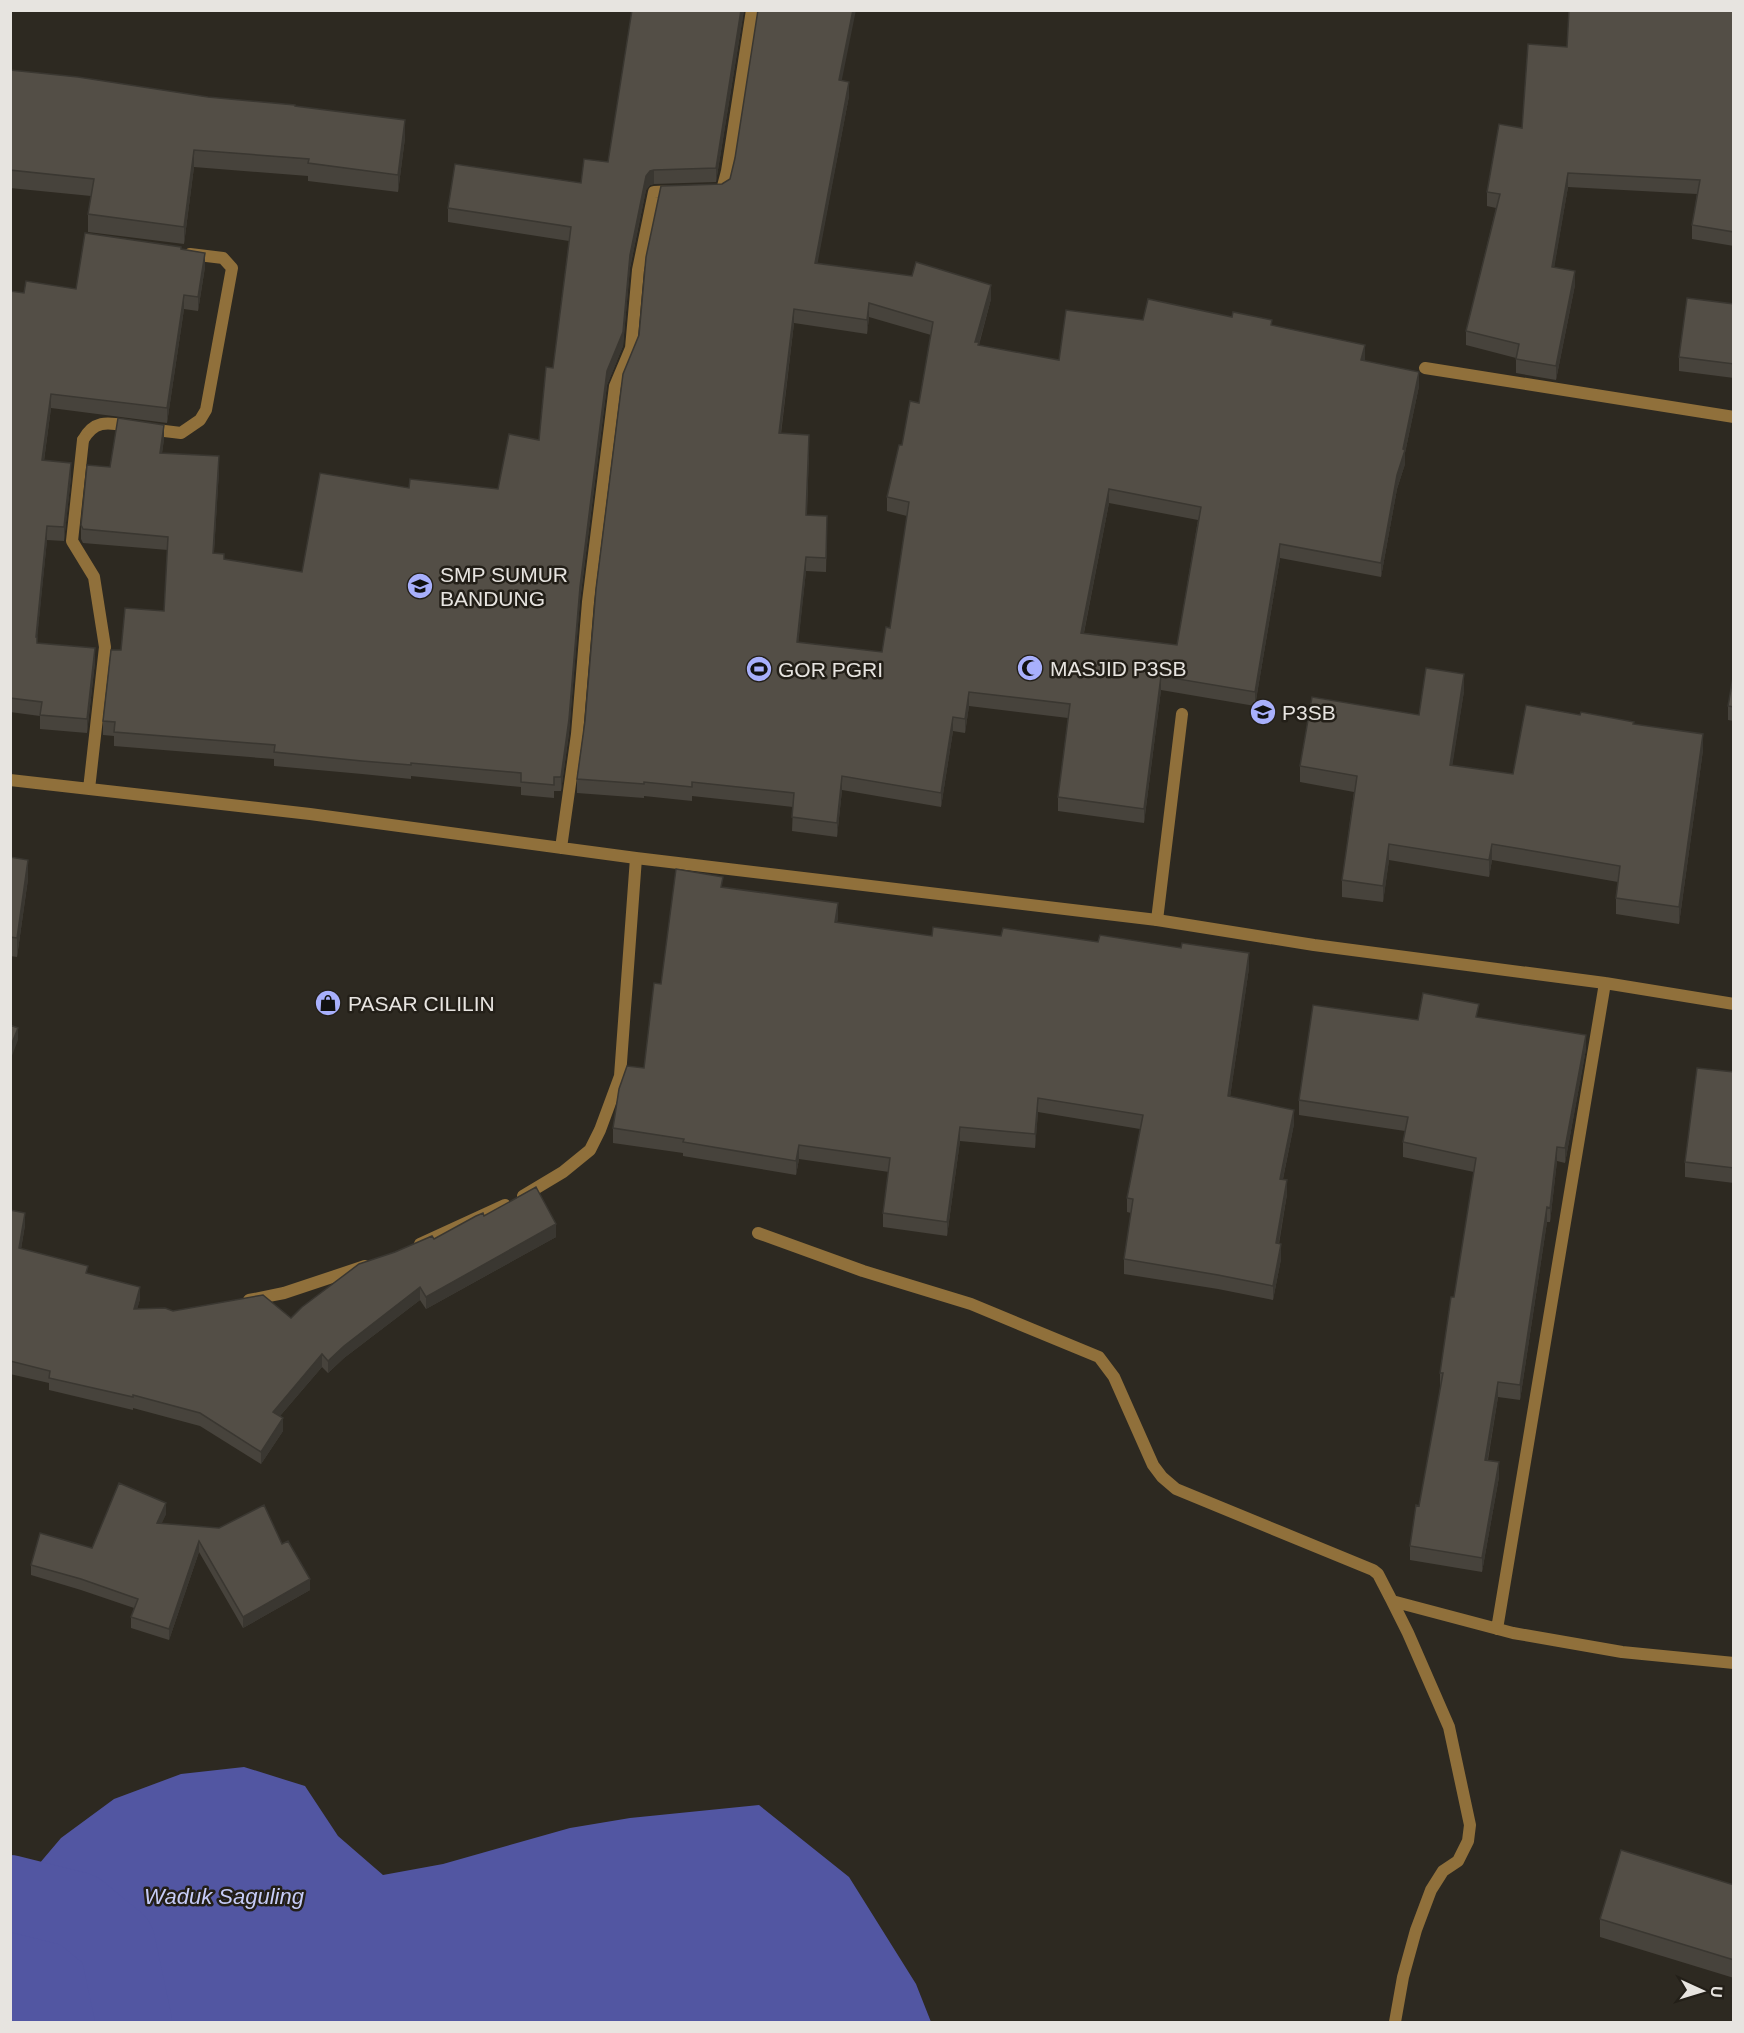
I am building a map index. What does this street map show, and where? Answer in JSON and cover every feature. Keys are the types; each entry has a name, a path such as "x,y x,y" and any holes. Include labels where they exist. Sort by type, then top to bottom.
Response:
{"street":[{"path":"561,848 577,734 588,602 615,386 631,348 638,270 654,192 722,190 727,171 752,10"},
{"path":"89,789 105,646 94,577 72,541 83,440 89,429 106,422 181,433 200,420 206,410 232,268 223,258 178,252"},
{"path":"1425,368 1734,417"},
{"path":"1157,920 1182,714"},
{"path":"10,780 310,814 636,858 1157,920 1314,945 1605,983 1734,1004"},
{"path":"414,1247 498,1209 535,1189 563,1172 590,1149 600,1130 620,1076 636,858"},
{"path":"1497,1629 1605,983"},
{"path":"758,1233 863,1271 971,1304 1098,1357 1114,1377 1153,1466 1176,1489 1378,1574 1408,1633 1449,1727 1470,1825 1468,1841 1458,1861 1443,1871 1431,1890 1402,1977 1395,2022"},
{"path":"239,1302 284,1293 382,1261"},
{"path":"1392,1601 1513,1633 1622,1652 1734,1663"}],"water":[{"name":"Waduk Saguling","path":"244,1767 305,1786 338,1836 383,1875 443,1864 570,1828 630,1818 759,1805 849,1877 916,1984 931,2022 11,2022 11,1897 61,1838 114,1799 181,1774"}],"building":[{"path":"632,10 741,10 716,168 654,170 646,176 630,255 623,332 607,371 580,587 569,719 561,777 554,777 554,785 521,782 521,773 362,761 274,752 275,745 114,732 115,722 103,721 111,650 121,650 125,608 164,611 168,537 83,529 81,525 87,465 110,467 118,418 164,425 160,453 219,456 213,553 224,554 224,559 302,572 320,473 409,488 410,479 498,489 509,434 539,440 546,367 553,368 571,227 448,208 455,164 581,183 584,159 608,162"},
{"path":"758,10 853,10 839,80 849,82 815,263 912,276 916,262 991,285 975,342 979,342 978,345 1059,360 1066,310 1143,320 1148,299 1232,317 1233,312 1272,320 1271,325 1365,345 1361,360 1419,372 1381,563 1280,544 1255,692 1161,676 1144,809 1058,797 1070,704 969,692 965,719 953,717 941,793 842,776 837,823 792,817 794,793 692,782 692,787 577,779 585,721 596,589 623,374 639,335 646,257 661,186 722,184 730,179","holes":["869,303 933,322 919,403 910,401 902,445 899,445 887,497 909,502 890,628 886,627 882,652 797,642 806,557 826,558 827,516 806,515 809,435 779,433 794,309 867,320","1109,489 1201,507 1177,645 1081,633"]},
{"path":"1569,10 1734,10 1734,232 1692,225 1700,180 1568,173 1552,267 1575,271 1556,366 1516,359 1519,344 1466,331 1500,194 1487,192 1499,124 1522,128 1528,44 1567,47"},
{"path":"10,70 78,77 208,97 295,105 405,120 398,175 308,163 309,159 194,150 184,227 88,214 94,179 10,170"},
{"path":"85,233 181,247 181,249 205,253 198,297 184,295 167,408 51,394 42,460 71,463 64,527 47,526 36,637 37,643 95,648 87,719 40,715 42,702 10,698 10,291 24,293 26,281 76,289"},
{"path":"1687,298 1734,304 1734,364 1679,357"},
{"path":"1426,668 1464,674 1450,765 1513,774 1526,705 1580,715 1581,712 1634,722 1633,724 1703,734 1679,907 1616,898 1620,866 1492,844 1489,860 1389,844 1383,886 1342,880 1357,776 1300,766 1312,697 1419,715"},
{"path":"1734,672 1734,707 1728,706"},
{"path":"10,857 28,860 17,938 10,937"},
{"path":"676,869 723,877 721,887 838,903 835,922 932,936 933,927 1001,936 1003,928 1098,942 1100,935 1181,948 1182,943 1249,953 1228,1096 1294,1110 1280,1179 1287,1180 1276,1243 1281,1244 1273,1286 1124,1259 1133,1199 1127,1198 1143,1115 1038,1098 1035,1134 960,1127 947,1222 883,1213 890,1158 799,1145 796,1161 613,1128 619,1089 627,1066 644,1068 654,983 661,984"},
{"path":"1423,993 1479,1004 1476,1017 1586,1035 1565,1148 1557,1147 1550,1208 1547,1207 1520,1385 1498,1382 1485,1460 1499,1462 1482,1558 1410,1546 1443,1373 1440,1373 1451,1297 1454,1297 1476,1158 1403,1142 1408,1117 1299,1100 1313,1005 1418,1020"},
{"path":"10,1025 18,1028 10,1048"},
{"path":"1697,1068 1734,1072 1734,1168 1685,1162"},
{"path":"536,1187 556,1224 426,1297 420,1287 328,1361 322,1354 273,1412 283,1418 261,1452 200,1413 133,1395 133,1397 49,1378 50,1371 10,1361 10,1210 25,1213 19,1248 88,1266 86,1273 140,1287 134,1309 165,1308 173,1311 263,1295 291,1318 359,1264 432,1236 434,1239 476,1216 483,1213 484,1216"},
{"path":"119,1483 166,1503 157,1523 219,1528 264,1505 282,1544 288,1541 310,1579 243,1617 199,1541 169,1629 131,1617 138,1599 31,1565 40,1533 92,1548"},
{"path":"1621,1850 1734,1885 1734,1960 1600,1919"}],"waterway":[{"path":"10,1893 78,1910 117,1942 134,2022"}],"place":[{"name":"SMP SUMUR BANDUNG","path":"420,586"},
{"name":"MASJID P3SB","path":"1030,668"},
{"name":"GOR PGRI","path":"759,669"},
{"name":"P3SB","path":"1263,712"},
{"name":"PASAR CILILIN","path":"328,1003"}]}
